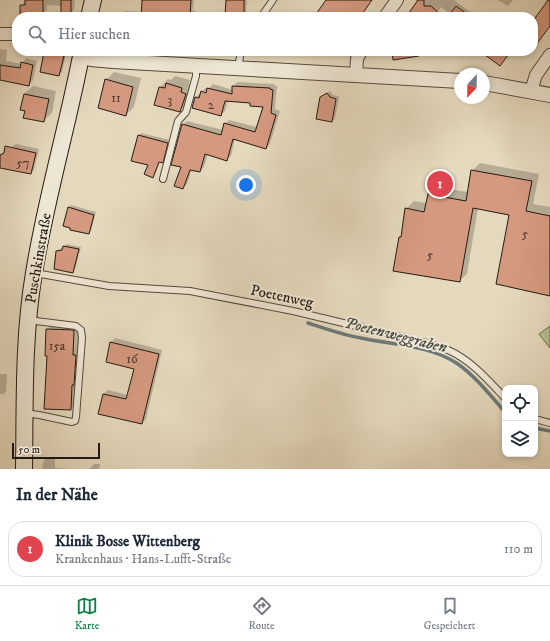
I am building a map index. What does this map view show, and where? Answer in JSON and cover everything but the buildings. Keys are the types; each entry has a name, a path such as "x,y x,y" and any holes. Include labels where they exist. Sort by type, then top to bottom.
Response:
{"main road":[{"path":"90,12 93,0"},
{"name":"Puschkinstraße","path":"24,469 26,350 34,272 81,56"}],"street":[{"path":"389,12 397,0"},
{"path":"0,34 12,34"},
{"path":"531,91 536,75 550,55"},
{"path":"88,56 102,60 454,81"},
{"path":"356,75 358,56"},
{"path":"490,84 550,95"}],"lane":[{"path":"265,12 273,0"},
{"path":"238,68 240,56"},
{"path":"164,179 178,121 186,112 196,76 196,66"},
{"name":"Poetenweg","path":"34,272 109,286 190,291 293,311 427,343 448,350 468,361 484,375 502,395"},
{"path":"25,413 72,422 75,421 82,338 81,330 76,326 28,320"},
{"path":"538,420 550,423"}],"green space":[{"path":"550,326 550,348 539,334"}],"waterway":[{"name":"Poetenweggraben","path":"308,323 334,332 411,346 436,353 458,364 483,386 502,408"},
{"name":"Poetenweggraben","path":"538,429 550,431"}],"place":[{"name":"Klinik Bosse Wittenberg","path":"440,184"}]}
